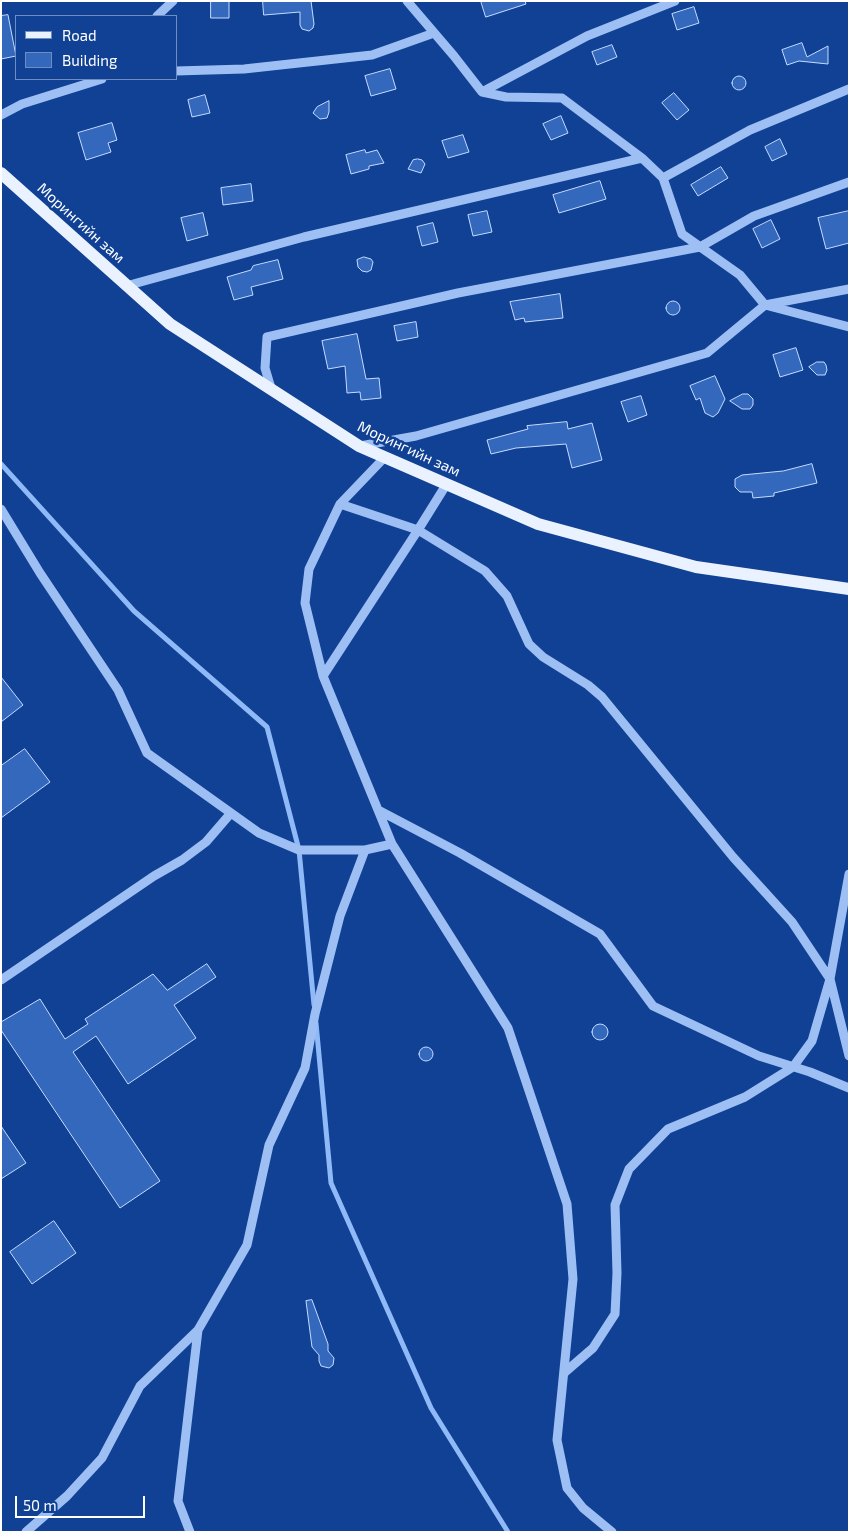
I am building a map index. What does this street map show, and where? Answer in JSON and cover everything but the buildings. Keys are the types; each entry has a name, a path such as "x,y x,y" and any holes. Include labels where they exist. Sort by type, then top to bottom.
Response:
{"main road":[{"name":"Морингийн зам","path":"1,174 170,324 359,446 538,524 696,567 849,589"}],"street":[{"path":"158,15 173,1"},
{"path":"407,1 482,92 506,96 562,98 642,158 663,178 682,234 740,275 765,305 849,327"},
{"path":"482,92 587,36 676,1"},
{"path":"178,71 244,69 372,55 434,33"},
{"path":"1,115 22,104 99,80"},
{"path":"663,178 750,130 849,89"},
{"path":"126,286 304,237 642,158"},
{"path":"271,388 265,368 267,337 458,293 700,246 754,216 849,182"},
{"path":"359,446 416,436 706,352 765,305 849,289"},
{"path":"385,458 340,504 309,569 305,603 323,676 392,844 508,1028 567,1204 573,1279 557,1440 567,1488 583,1508 612,1532"},
{"path":"323,676 446,485"},
{"path":"340,504 418,530 485,571 507,596 529,644 543,657 588,685 602,697 733,857 792,922 830,979 849,1056"},
{"path":"1,509 40,573 118,690 148,753 259,833 299,850 365,850 392,844"},
{"path":"380,811 460,853 600,934 653,1006 759,1056 810,1072 849,1088"},
{"path":"1,980 154,876 182,860 206,842 231,813"},
{"path":"26,1532 67,1496 102,1458 140,1386 198,1330 248,1244 269,1146 305,1068 315,1014 340,916 365,850"},
{"path":"564,1373 593,1348 615,1314 617,1273 615,1205 629,1169 668,1129 745,1097 793,1067 812,1041 830,979 849,874"},
{"path":"190,1532 178,1502 198,1330"}],"waterway":[{"path":"1,464 134,611 267,727 299,850 314,1005"},
{"path":"316,1023 331,1183 431,1408 508,1532"}]}
